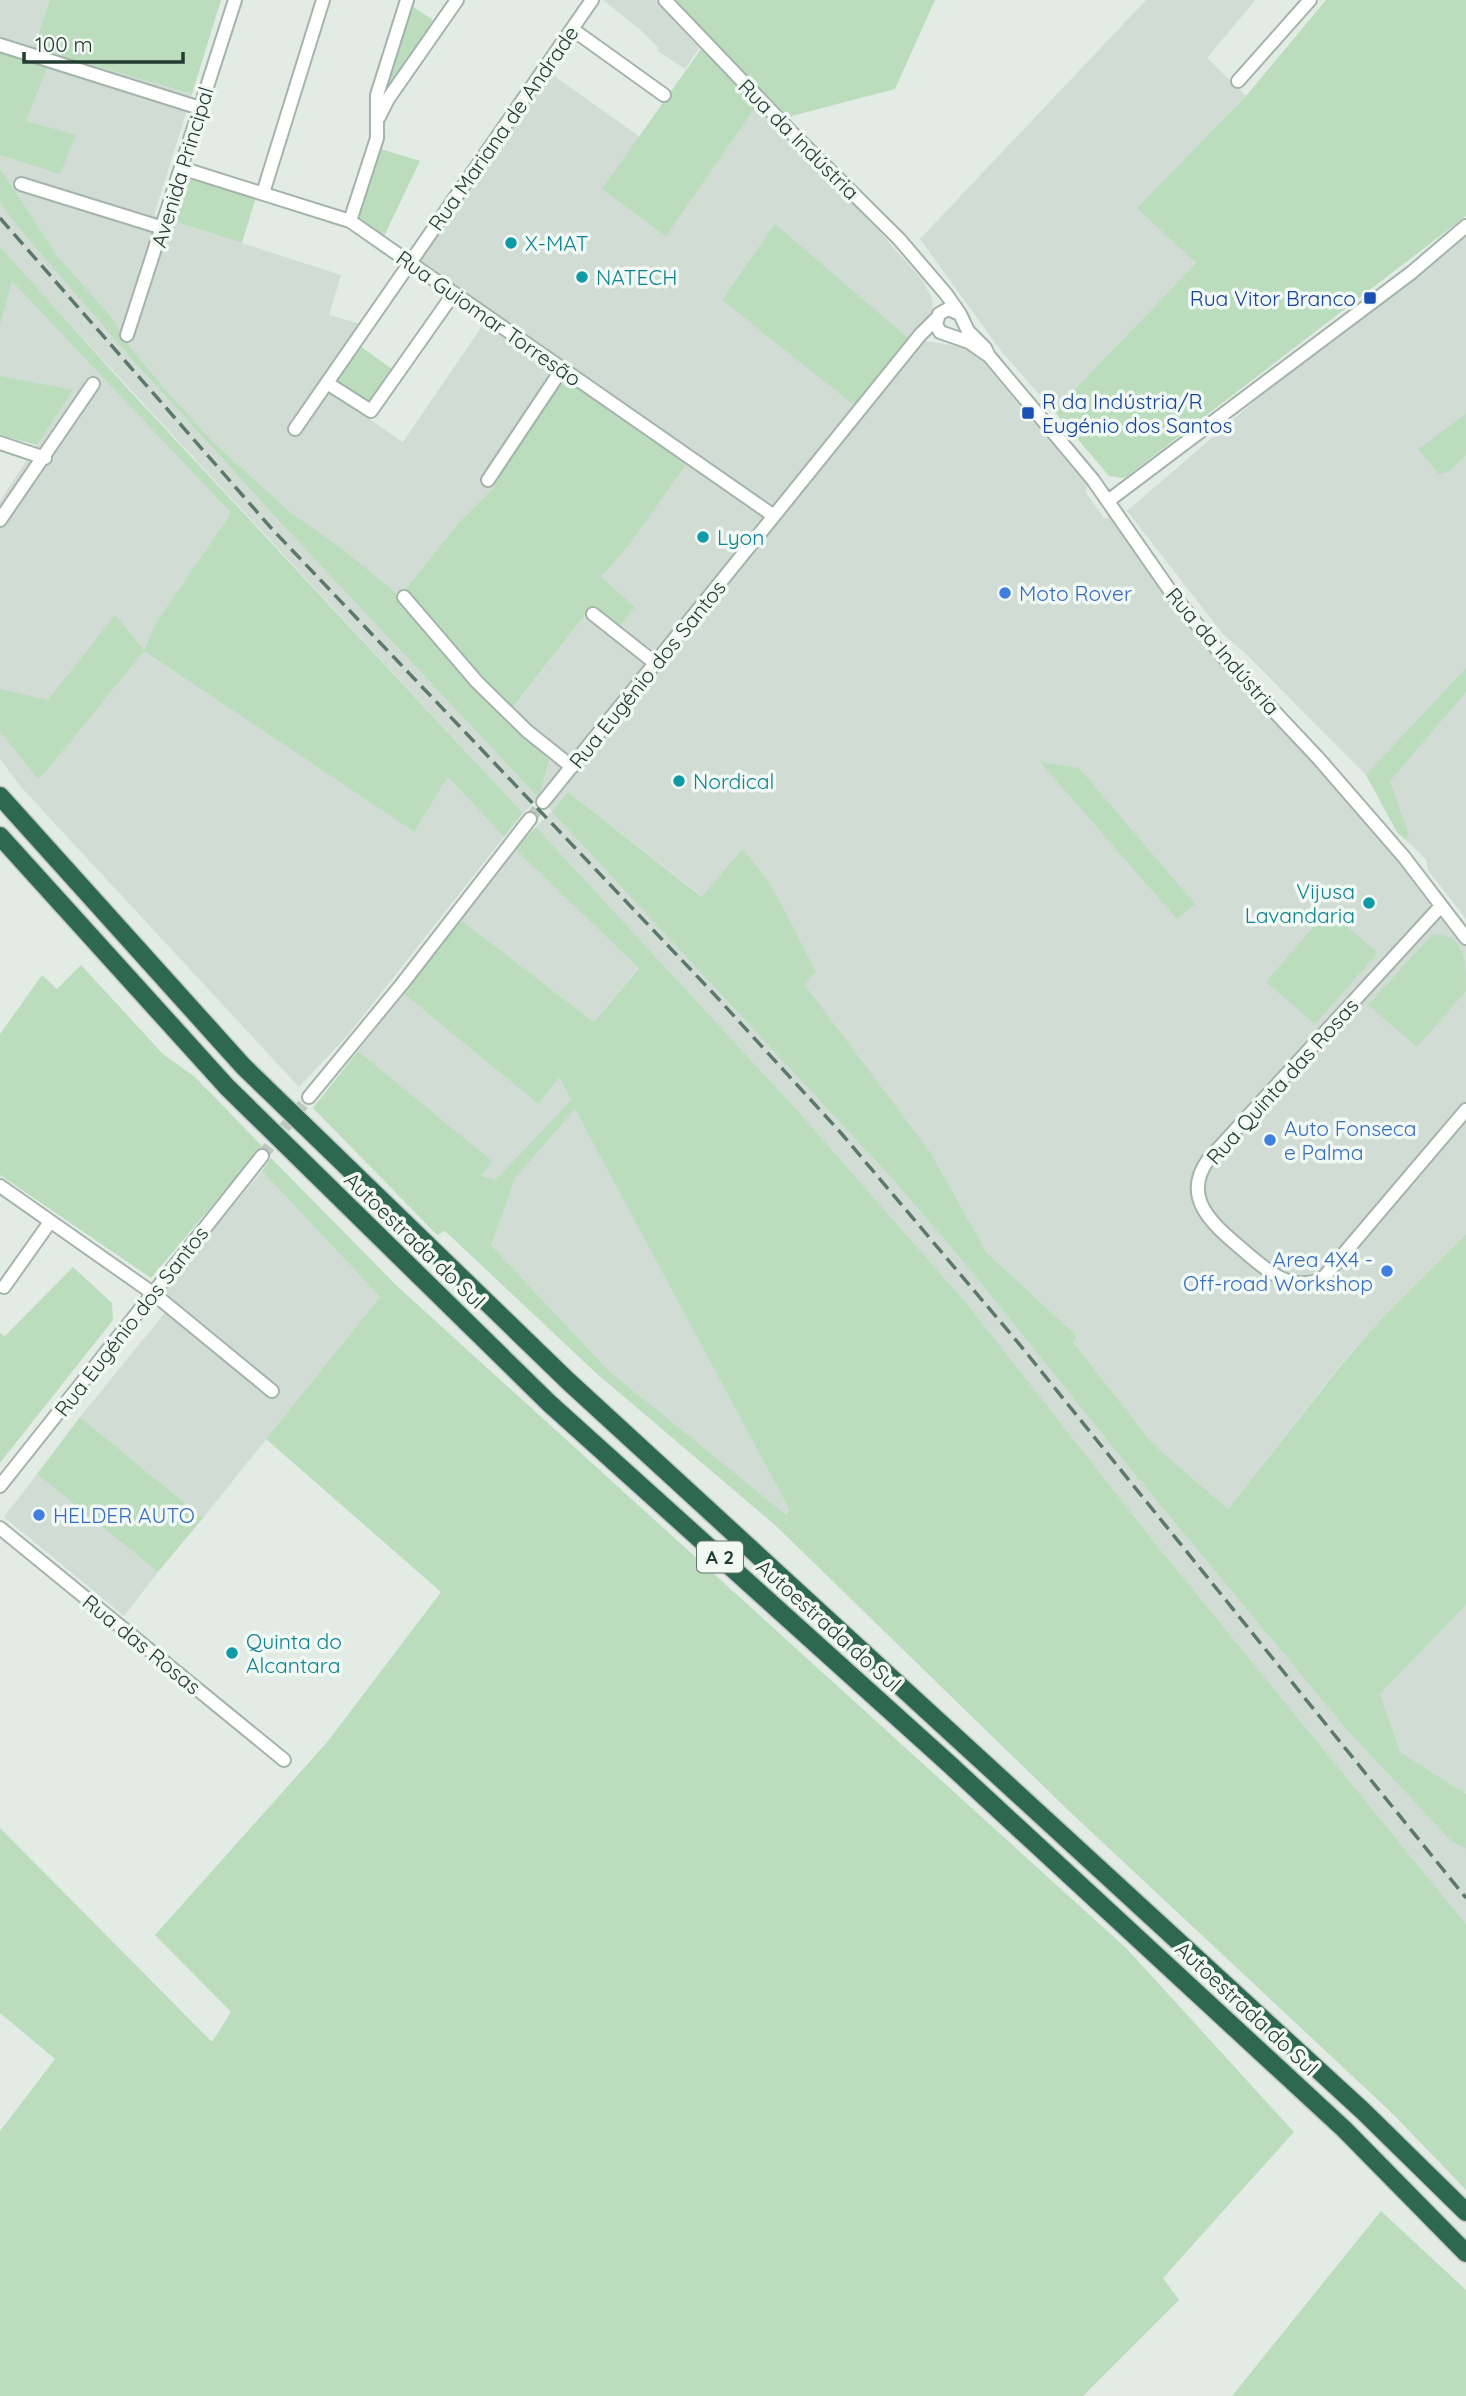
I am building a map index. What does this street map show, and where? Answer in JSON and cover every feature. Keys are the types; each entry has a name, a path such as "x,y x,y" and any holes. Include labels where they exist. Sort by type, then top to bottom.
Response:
{"highway":[{"name":"Autoestrada do Sul","path":"0,796 243,1066 558,1371 1363,2110 1466,2212"},
{"name":"Autoestrada do Sul","path":"0,836 227,1087 549,1403 947,1762 1344,2129 1466,2253"}],"street":[{"name":"Avenida Principal","path":"127,335 235,0"},
{"path":"263,193 323,0"},
{"path":"350,221 377,138 377,95 407,0"},
{"path":"377,120 388,99 457,0"},
{"name":"Rua Mariana de Andrade","path":"295,429 592,0"},
{"name":"Rua da Indústria","path":"665,0 794,135 899,239 946,294 968,331 985,348 1108,501 1173,595 1226,660 1319,759 1404,857 1466,939"},
{"path":"1238,81 1310,0"},
{"path":"572,29 664,95"},
{"path":"0,45 200,108"},
{"name":"Rua Guiomar Torresão","path":"181,168 350,221 774,516"},
{"path":"21,184 163,229"},
{"path":"1108,501 1411,274 1466,226"},
{"name":"Rua da Indústria","path":"932,279 938,294 938,316"},
{"path":"327,383 371,411 454,293"},
{"path":"909,349 924,340 950,336 962,327 961,316 948,309 938,316 937,329 950,336"},
{"name":"Rua Eugénio dos Santos","path":"543,802 938,316"},
{"name":"Rua da Indústria","path":"950,336 969,342 989,356"},
{"path":"488,480 562,369"},
{"path":"0,520 45,458 93,384"},
{"path":"0,443 45,458"},
{"path":"404,597 477,682 527,731 572,767"},
{"path":"593,614 655,663"},
{"path":"309,1097 402,984 530,819"},
{"name":"Rua Quinta das Rosas","path":"1441,906 1208,1160 1197,1192 1215,1227 1271,1274 1293,1282 1314,1282 1324,1277 1466,1110"},
{"name":"Rua Eugénio dos Santos","path":"0,1486 262,1156"},
{"path":"0,1186 154,1294 272,1391"},
{"path":"4,1287 50,1222"},
{"name":"Rua das Rosas","path":"0,1528 284,1760"}],"shaded area":[{"path":"0,0 50,0 35,48 192,94 154,215 341,275 329,315 360,324 319,385 403,442 491,313 416,261 550,73 640,137 701,49 879,231 922,280 932,298 933,310 914,333 920,340 963,347 976,354 1087,486 1086,493 1104,518 1112,518 1207,642 1334,783 1425,896 1466,940 1466,1234 1382,1318 1342,1363 1228,1509 1152,1443 1073,1342 1077,1336 987,1253 931,1153 803,984 742,849 703,897 568,792 553,812 889,1175 962,1260 1132,1471 1346,1729 1451,1841 1466,1849 1466,1924 1155,1543 968,1305 797,1110 536,827 552,811 539,798 523,813 16,266 0,247 0,203 131,358 279,521 539,797 549,760 504,720 592,606 635,607 600,578 630,544 686,463 652,441 520,441 493,488 461,520 400,596 344,550 289,511 213,442 163,387 131,348 110,315 58,257 0,168"},
{"path":"603,0 655,0 699,48 685,69 658,51 659,48 638,28"},
{"path":"1146,0 1255,0 1207,58 1246,96 1138,208 1196,263 1054,411 1001,351 920,239"},
{"path":"1466,219 1466,919 1428,870 1426,859 1397,832 1366,775 1223,634 1127,511"},
{"path":"12,280 231,513 157,621 144,651 414,832 448,777 504,837 348,1035 299,1087 21,787 0,759 0,501 72,391 0,376 0,326"},
{"path":"515,849 639,967 594,1022 459,920"},
{"path":"404,994 538,1104 559,1078 789,1509 785,1515 608,1370 491,1245 481,1176 491,1161 358,1051"},
{"path":"262,1171 380,1297 203,1518 80,1417 172,1304 160,1294"},
{"path":"37,1474 158,1572 124,1616 4,1517"},
{"path":"1466,1605 1466,1794 1399,1752 1380,1694"}],"green space":[{"path":"50,0 221,0 192,94 34,48"},
{"path":"676,0 935,0 895,89 784,118"},
{"path":"1326,0 1466,0 1466,216 1126,477 1109,476 1054,411 1196,263 1137,208 1246,96"},
{"path":"412,6 433,20 388,92 384,91"},
{"path":"701,49 756,106 666,236 602,189"},
{"path":"0,51 48,65 26,121 76,135 60,174 0,155"},
{"path":"381,149 420,161 384,236 359,218"},
{"path":"0,168 58,257 110,315 131,348 163,387 213,442 289,511 344,550 400,596 461,520 493,488 520,441 561,385 571,383 687,463 630,544 601,577 635,607 619,627 592,606 504,719 549,760 539,798 279,521 131,358 20,229 0,203"},
{"path":"192,179 256,197 242,243 176,222 183,186"},
{"path":"775,224 909,339 855,406 722,300"},
{"path":"0,247 129,390 523,813 504,837 448,777 414,832 144,651 43,775 37,778 0,731 0,689 48,700 115,615 144,650 157,621 231,513 12,281 0,326"},
{"path":"360,346 392,369 367,404 335,381"},
{"path":"0,376 73,390 37,445 0,435"},
{"path":"1466,414 1466,455 1448,472 1439,474 1418,449"},
{"path":"1466,668 1466,692 1390,781 1409,835 1405,839 1397,832 1366,775"},
{"path":"1040,762 1079,768 1195,904 1177,919"},
{"path":"568,792 702,897 742,849 754,862 774,892 816,972 804,984 931,1153 987,1253 1077,1336 1073,1342 1152,1443 1228,1509 1342,1364 1382,1318 1466,1234 1466,1605 1380,1694 1400,1752 1466,1794 1466,1849 1451,1841 1346,1729 1132,1471 962,1260 889,1175 552,812"},
{"path":"536,827 797,1110 968,1305 1155,1543 1466,1924 1466,2190 1393,2114 1069,1811 776,1526 596,1373 445,1231 437,1235 313,1108 358,1051 492,1161 481,1176 496,1180 571,1100 559,1078 538,1104 404,994 459,919 594,1022 639,968 515,849","holes":["575,1109 789,1509 786,1515 608,1370 491,1245 515,1178"]},
{"path":"1328,910 1378,953 1315,1024 1266,982"},
{"path":"1432,935 1452,938 1458,944 1464,961 1466,991 1417,1047 1368,1005"},
{"path":"81,965 163,1054 195,1077 262,1146 151,1278 0,1175 0,1034 42,975 57,989"},
{"path":"271,1158 397,1286 1127,1949 1294,2132 1163,2278 1179,2300 1083,2396 0,2396 0,2131 55,2059 0,2013 0,1828 212,2042 231,2012 155,1935 328,1741 441,1592 266,1439 380,1297 262,1171"},
{"path":"73,1267 112,1303 113,1320 0,1463 0,1333 5,1336"},
{"path":"80,1417 203,1518 158,1572 37,1474"},
{"path":"1381,2211 1466,2290 1466,2396 1232,2396"}],"tunnel":[{"path":"530,819 543,802"},
{"path":"262,1156 309,1097"}],"railway":[{"path":"0,218 272,529 713,993 841,1133 1020,1345 1466,1898"}],"place":[{"name":"X-MAT","path":"511,243"},
{"name":"NATECH","path":"582,277"},
{"name":"Rua Vitor Branco","path":"1370,298"},
{"name":"R da Indústria/R Eugénio dos Santos","path":"1028,413"},
{"name":"Lyon","path":"703,537"},
{"name":"Moto Rover","path":"1005,593"},
{"name":"Nordical","path":"679,781"},
{"name":"Vijusa Lavandaria","path":"1369,903"},
{"name":"Auto Fonseca e Palma","path":"1270,1140"},
{"name":"Area 4X4 - Off-road Workshop","path":"1387,1271"},
{"name":"HELDER AUTO","path":"39,1515"},
{"name":"Quinta do Alcantara","path":"232,1653"}]}
